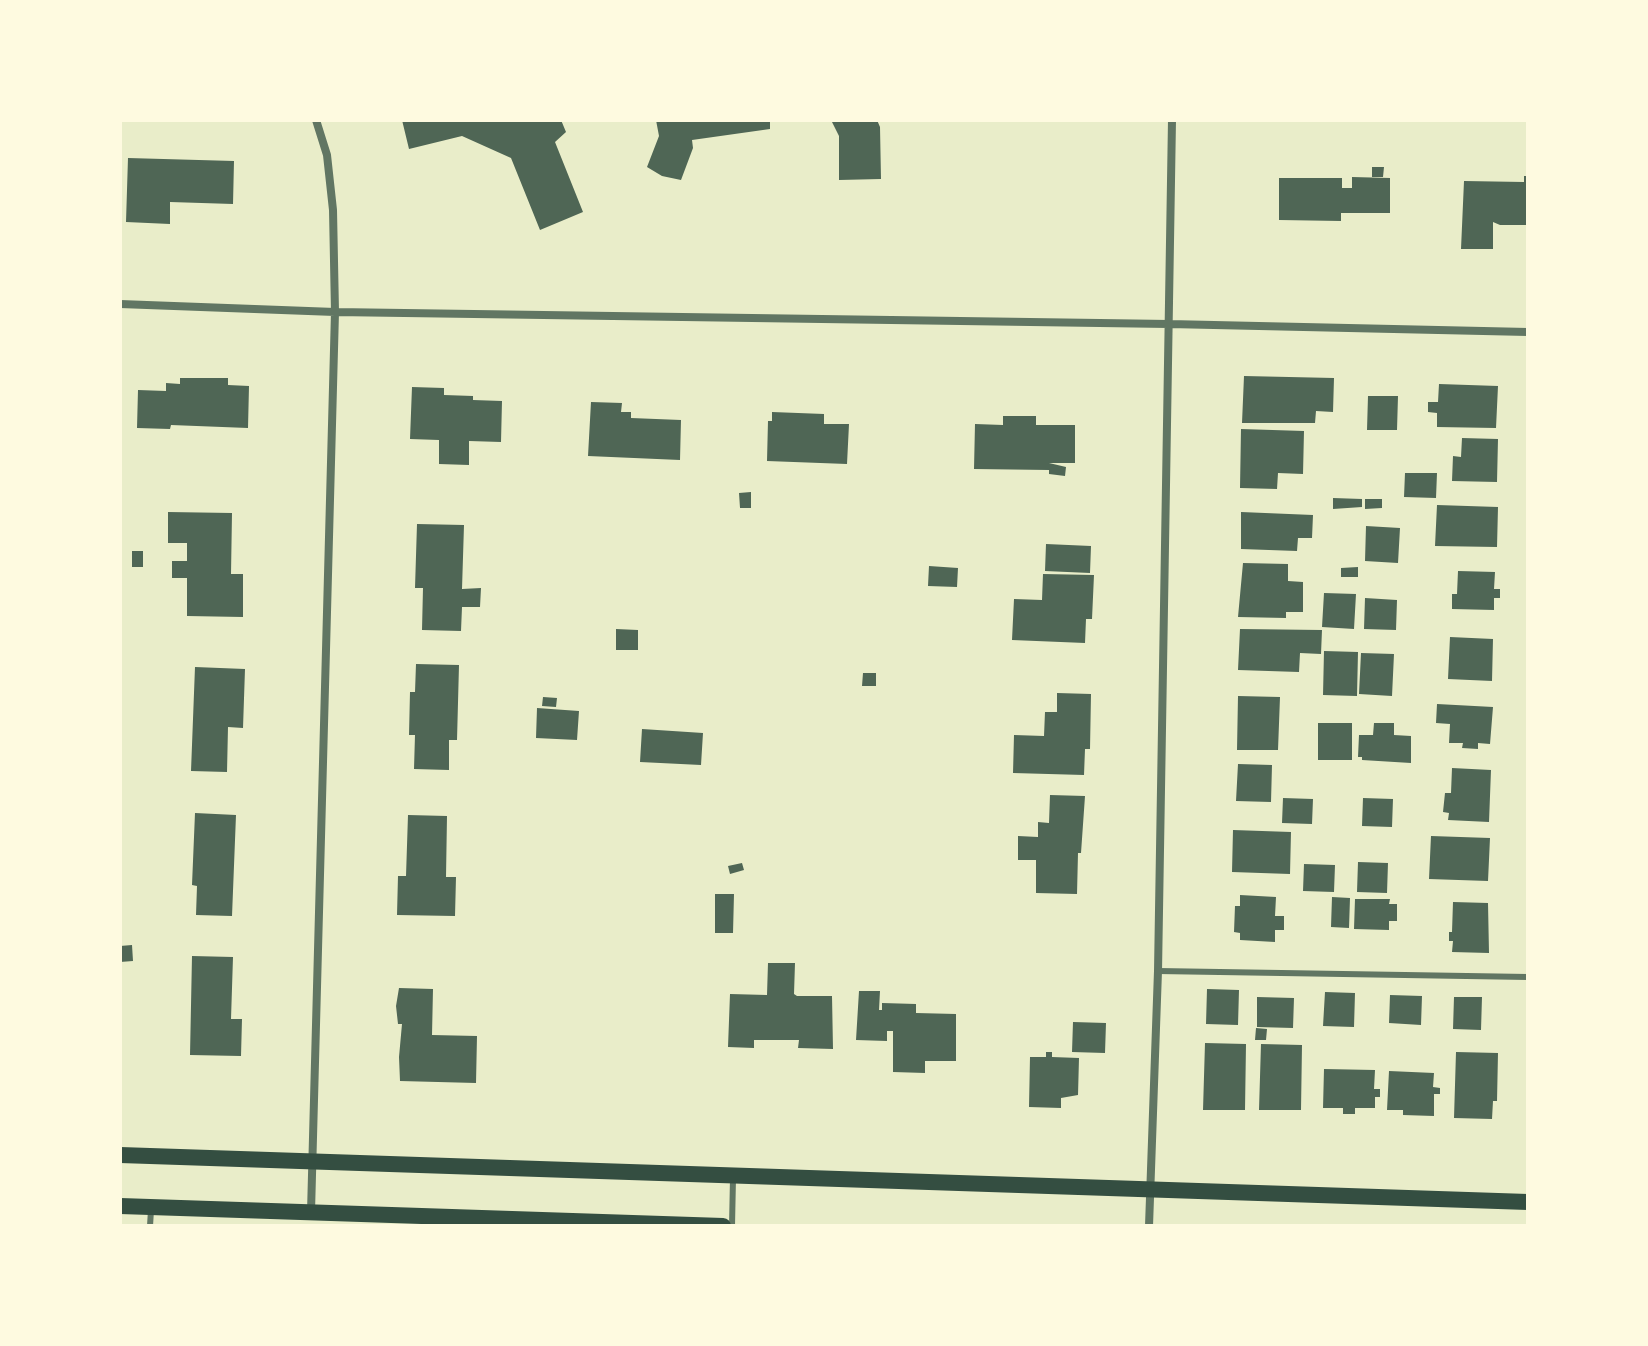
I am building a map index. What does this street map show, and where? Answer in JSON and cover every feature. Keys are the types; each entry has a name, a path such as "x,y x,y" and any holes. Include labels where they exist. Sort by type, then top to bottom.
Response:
{"main road":[{"path":"120,1155 1528,1202"},
{"path":"120,1206 311,1212 429,1221 723,1226"}],"street":[{"path":"311,1212 335,312 333,210 327,155 316,120"},
{"path":"1149,1226 1158,971 1172,120"},
{"path":"120,304 335,312 1528,332"}],"lane":[{"path":"1158,971 1528,977"},
{"path":"732,1226 733,1175"},
{"path":"150,1226 151,1207"}],"building":[{"path":"402,120 561,120 566,132 555,142 583,212 540,230 511,158 462,136 409,149"},
{"path":"656,120 770,120 770,129 692,140 693,148 681,180 662,176 647,167 659,136"},
{"path":"831,120 877,120 880,127 881,179 839,180 839,136"},
{"path":"128,158 234,161 233,204 170,202 170,224 126,222"},
{"path":"1372,167 1384,167 1383,177 1372,177"},
{"path":"1524,176 1528,176 1528,225 1493,222 1493,249 1461,249 1464,181 1524,182"},
{"path":"1352,177 1390,178 1390,213 1341,213 1341,221 1279,220 1279,178 1342,178 1342,188 1352,188"},
{"path":"1244,376 1334,378 1333,412 1316,411 1315,423 1242,423"},
{"path":"180,378 228,378 228,385 249,386 248,428 171,425 170,429 137,428 138,390 166,391 166,383 180,384"},
{"path":"1439,384 1498,386 1496,428 1437,427 1437,413 1428,412 1428,402 1438,402"},
{"path":"412,387 444,388 444,395 502,401 501,442 469,441 469,465 439,464 439,440 410,439"},
{"path":"1368,396 1398,396 1397,430 1367,430"},
{"path":"591,402 622,403 621,412 631,412 631,418 681,420 680,460 588,456"},
{"path":"772,412 824,414 824,424 849,424 847,464 767,461 768,421 772,421"},
{"path":"1003,416 1036,416 1036,425 1075,425 1075,463 1049,463 1066,467 1065,476 1049,474 1049,470 974,469 975,424 1003,425"},
{"path":"1241,429 1304,431 1303,474 1278,473 1277,489 1240,488"},
{"path":"1462,438 1498,439 1497,482 1452,481 1453,456 1461,457"},
{"path":"1405,473 1437,473 1436,498 1404,497"},
{"path":"751,492 751,508 740,508 739,493"},
{"path":"1333,498 1362,499 1362,507 1333,509"},
{"path":"1365,499 1382,499 1382,508 1365,509"},
{"path":"1437,505 1498,507 1497,547 1435,546"},
{"path":"168,512 232,513 231,574 243,574 243,617 187,616 187,578 172,578 172,561 187,561 187,543 168,543"},
{"path":"1241,512 1313,515 1312,538 1298,538 1297,551 1241,549"},
{"path":"417,524 464,525 462,589 481,588 480,607 462,607 461,631 422,630 423,588 415,588"},
{"path":"1366,526 1400,528 1398,563 1365,561"},
{"path":"1046,544 1091,546 1090,573 1045,571"},
{"path":"132,551 143,551 143,567 132,567"},
{"path":"1243,563 1288,564 1288,581 1303,582 1303,612 1286,612 1286,618 1238,617"},
{"path":"929,566 958,568 957,587 928,586"},
{"path":"1358,567 1358,577 1341,577 1341,568"},
{"path":"1458,571 1495,572 1494,589 1500,589 1500,598 1494,598 1494,610 1452,609 1452,594 1457,594"},
{"path":"1043,574 1094,575 1092,619 1086,619 1085,643 1012,640 1014,599 1042,600"},
{"path":"1324,593 1356,594 1354,629 1322,627"},
{"path":"1365,598 1397,600 1396,630 1364,629"},
{"path":"616,629 638,630 638,650 616,650"},
{"path":"1240,629 1322,630 1321,654 1300,653 1299,672 1238,670"},
{"path":"1450,637 1493,639 1492,681 1448,679"},
{"path":"1324,651 1358,652 1357,696 1323,695"},
{"path":"1361,653 1394,654 1392,696 1359,694"},
{"path":"416,664 459,665 457,740 449,740 449,770 414,769 415,735 409,735 410,692 415,692"},
{"path":"195,667 245,669 243,728 228,727 227,772 191,771"},
{"path":"863,673 876,673 876,686 862,686"},
{"path":"1057,693 1091,694 1090,749 1085,749 1084,775 1013,773 1014,735 1044,736 1045,712 1057,712"},
{"path":"1238,696 1280,697 1278,750 1237,750"},
{"path":"543,697 557,698 556,707 542,706"},
{"path":"1437,704 1493,707 1490,744 1478,743 1478,749 1462,748 1463,743 1449,743 1450,724 1436,723"},
{"path":"537,708 579,711 577,740 536,738"},
{"path":"1318,723 1352,723 1352,760 1318,760"},
{"path":"1374,723 1394,723 1394,735 1411,736 1411,763 1362,760 1358,757 1359,735 1373,735"},
{"path":"642,729 703,733 701,765 640,762"},
{"path":"1238,764 1272,765 1271,802 1236,801"},
{"path":"1452,768 1491,770 1489,822 1448,820 1449,813 1443,812 1445,793 1451,793"},
{"path":"1050,795 1085,796 1077,894 1036,893 1036,860 1018,860 1018,836 1038,837 1038,822 1049,823"},
{"path":"1283,798 1313,799 1312,824 1282,823"},
{"path":"1363,798 1393,799 1392,827 1362,826"},
{"path":"195,813 236,815 232,916 196,915 197,886 192,885"},
{"path":"408,815 447,816 446,877 456,877 455,916 397,915 398,876 406,876"},
{"path":"1233,830 1291,832 1290,874 1232,872"},
{"path":"1431,836 1490,838 1488,881 1429,879"},
{"path":"1358,862 1388,863 1387,893 1357,892"},
{"path":"742,863 744,870 730,874 728,866"},
{"path":"1304,864 1335,865 1334,892 1303,891"},
{"path":"715,894 734,894 733,933 715,933"},
{"path":"1240,895 1276,897 1275,916 1284,916 1284,930 1275,930 1275,942 1240,940 1240,933 1234,932 1235,906 1240,906"},
{"path":"1332,897 1350,898 1349,928 1331,927"},
{"path":"1355,899 1390,899 1389,904 1397,904 1397,921 1389,921 1389,930 1354,929"},
{"path":"1453,902 1488,903 1489,953 1452,952 1453,941 1449,941 1449,932 1452,932"},
{"path":"132,945 133,961 120,962 120,946"},
{"path":"192,956 233,957 231,1019 242,1019 241,1056 190,1055"},
{"path":"768,963 795,963 794,994 797,996 832,996 833,1049 798,1048 799,1040 754,1040 754,1048 728,1047 730,994 767,995"},
{"path":"399,988 433,989 432,1035 477,1036 476,1083 400,1081 402,1024 398,1024 396,1006"},
{"path":"1207,989 1239,990 1238,1025 1206,1024"},
{"path":"859,991 880,991 879,1010 882,1010 882,1003 916,1004 916,1013 956,1014 956,1061 925,1061 925,1073 893,1072 893,1031 887,1031 887,1041 856,1040"},
{"path":"1325,992 1355,993 1354,1027 1323,1026"},
{"path":"1390,995 1422,996 1421,1025 1389,1023"},
{"path":"1257,997 1294,998 1293,1028 1257,1027"},
{"path":"1454,997 1482,997 1481,1030 1453,1029"},
{"path":"1073,1022 1106,1023 1105,1053 1072,1052"},
{"path":"1256,1028 1267,1029 1266,1040 1255,1040"},
{"path":"1205,1043 1246,1044 1245,1110 1203,1110"},
{"path":"1261,1044 1302,1045 1301,1110 1259,1110"},
{"path":"1046,1052 1052,1052 1052,1057 1079,1058 1078,1095 1061,1098 1061,1108 1029,1107 1030,1057 1046,1057"},
{"path":"1456,1052 1498,1053 1497,1101 1493,1101 1492,1119 1454,1118"},
{"path":"1324,1069 1375,1070 1374,1089 1380,1089 1380,1097 1375,1097 1375,1108 1355,1108 1355,1114 1343,1114 1343,1108 1323,1108"},
{"path":"1389,1071 1434,1073 1433,1087 1440,1088 1440,1094 1434,1094 1434,1116 1403,1115 1403,1110 1387,1110"}]}
